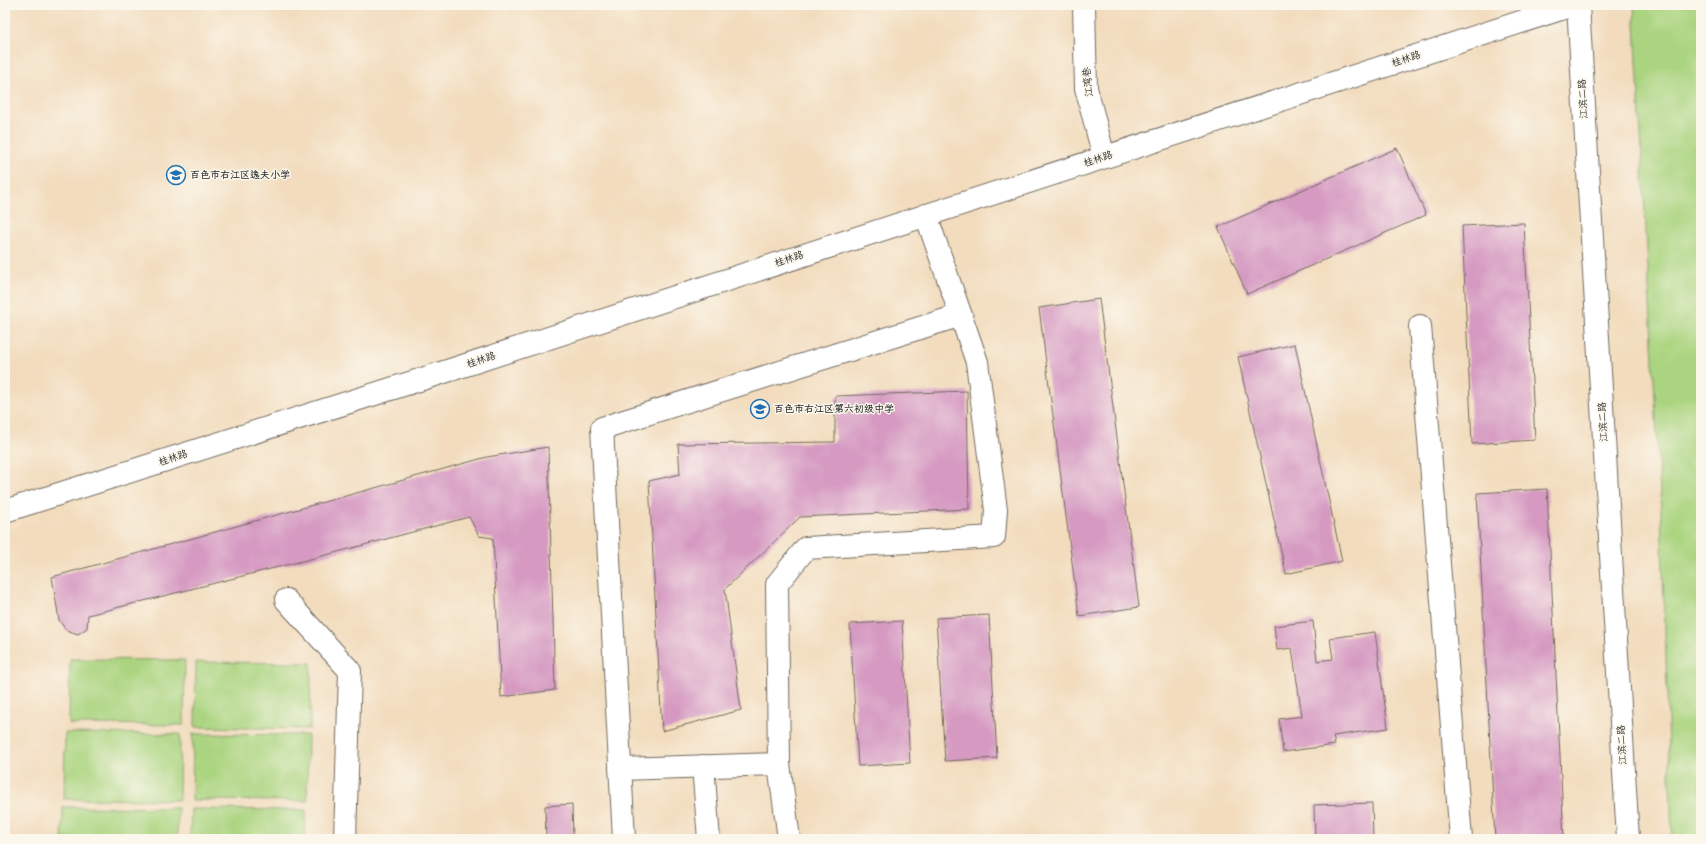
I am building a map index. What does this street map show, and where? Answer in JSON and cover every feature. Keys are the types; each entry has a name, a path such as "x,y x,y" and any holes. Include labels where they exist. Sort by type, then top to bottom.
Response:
{"street":[{"name":"江湾巷","path":"1084,5 1086,88 1104,157"},
{"name":"桂林路","path":"5,511 438,374 1573,5"},
{"name":"江滨二路","path":"1578,5 1628,839"},
{"path":"790,839 779,764 777,584 806,548 994,537 996,510 977,362 926,215"},
{"path":"624,839 602,428 961,315"},
{"path":"1420,326 1461,839"},
{"path":"286,600 350,671 345,839"},
{"path":"620,769 779,764"},
{"path":"703,766 709,839"}],"green space":[{"path":"1634,5 1701,5 1701,839 1672,839 1661,511"},
{"path":"70,659 185,660 184,725 69,724"},
{"path":"196,662 311,663 310,729 195,727"},
{"path":"65,733 180,734 179,800 64,799"},
{"path":"193,734 308,735 307,801 192,800"},
{"path":"63,807 178,808 177,839 62,839"},
{"path":"191,809 306,810 305,839 190,839"}],"building":[{"path":"1397,148 1426,215 1247,294 1218,227"},
{"path":"1524,223 1535,440 1472,444 1462,226"},
{"path":"1099,299 1139,607 1079,616 1039,308"},
{"path":"1295,344 1342,561 1286,574 1238,357"},
{"path":"967,391 969,509 800,517 725,589 741,710 662,731 649,481 680,474 678,444 835,442 835,396"},
{"path":"548,447 555,690 501,697 493,538 479,536 469,517 330,554 88,615 87,628 78,634 66,630 59,620 52,577 487,457"},
{"path":"1547,489 1564,839 1495,839 1477,493"},
{"path":"989,615 997,758 945,761 936,618"},
{"path":"902,621 910,763 858,766 850,624"},
{"path":"1313,621 1317,661 1333,659 1330,638 1375,632 1388,728 1333,736 1335,745 1283,752 1279,719 1302,716 1292,648 1277,650 1274,626"},
{"path":"1372,803 1373,839 1315,839 1314,805"},
{"path":"572,804 573,839 546,839 545,806"}],"place":[{"name":"百色市右江区逸夫小学","path":"176,175"},
{"name":"百色市右江区第六初级中学","path":"760,409"}]}
